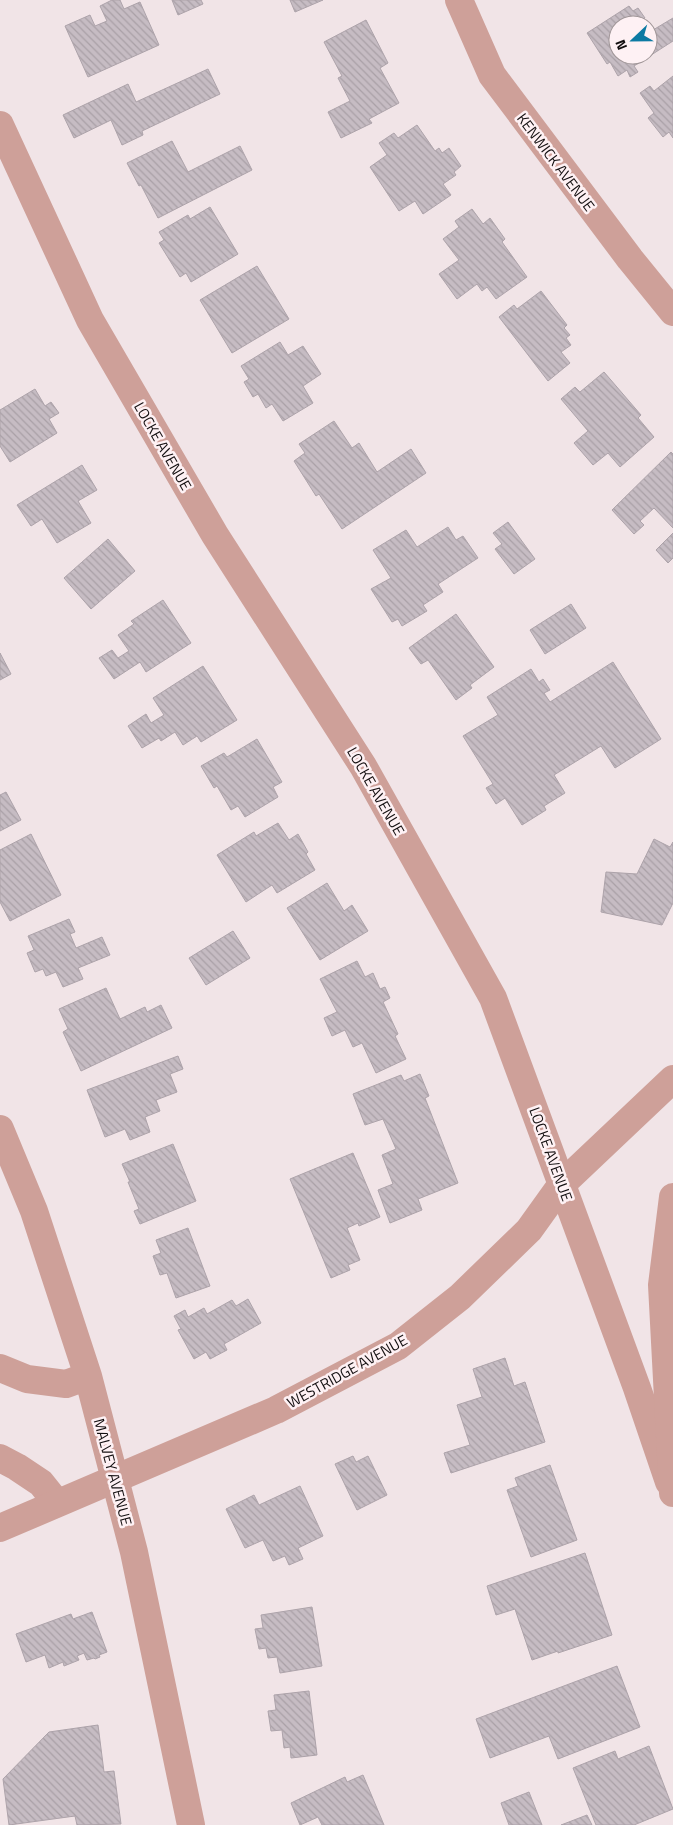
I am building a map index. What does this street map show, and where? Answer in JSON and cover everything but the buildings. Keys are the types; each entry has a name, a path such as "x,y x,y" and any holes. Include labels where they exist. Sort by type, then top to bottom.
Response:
{"street":[{"name":"KENWICK AVENUE","path":"459,0 492,76 630,259 673,312"},
{"name":"LOCKE AVENUE","path":"0,125 90,320 215,536 363,766 493,998 637,1388 673,1493"},
{"name":"WESTRIDGE AVENUE","path":"0,1528 276,1410 398,1346 460,1298 529,1230 562,1184 673,1079"},
{"name":"MALVEY AVENUE","path":"0,1128 34,1211 88,1376 134,1552 191,1825"},
{"path":"673,1196 662,1286 673,1493"},
{"path":"0,1368 27,1379 66,1384 88,1376"},
{"path":"0,1458 41,1483 56,1503"}]}
